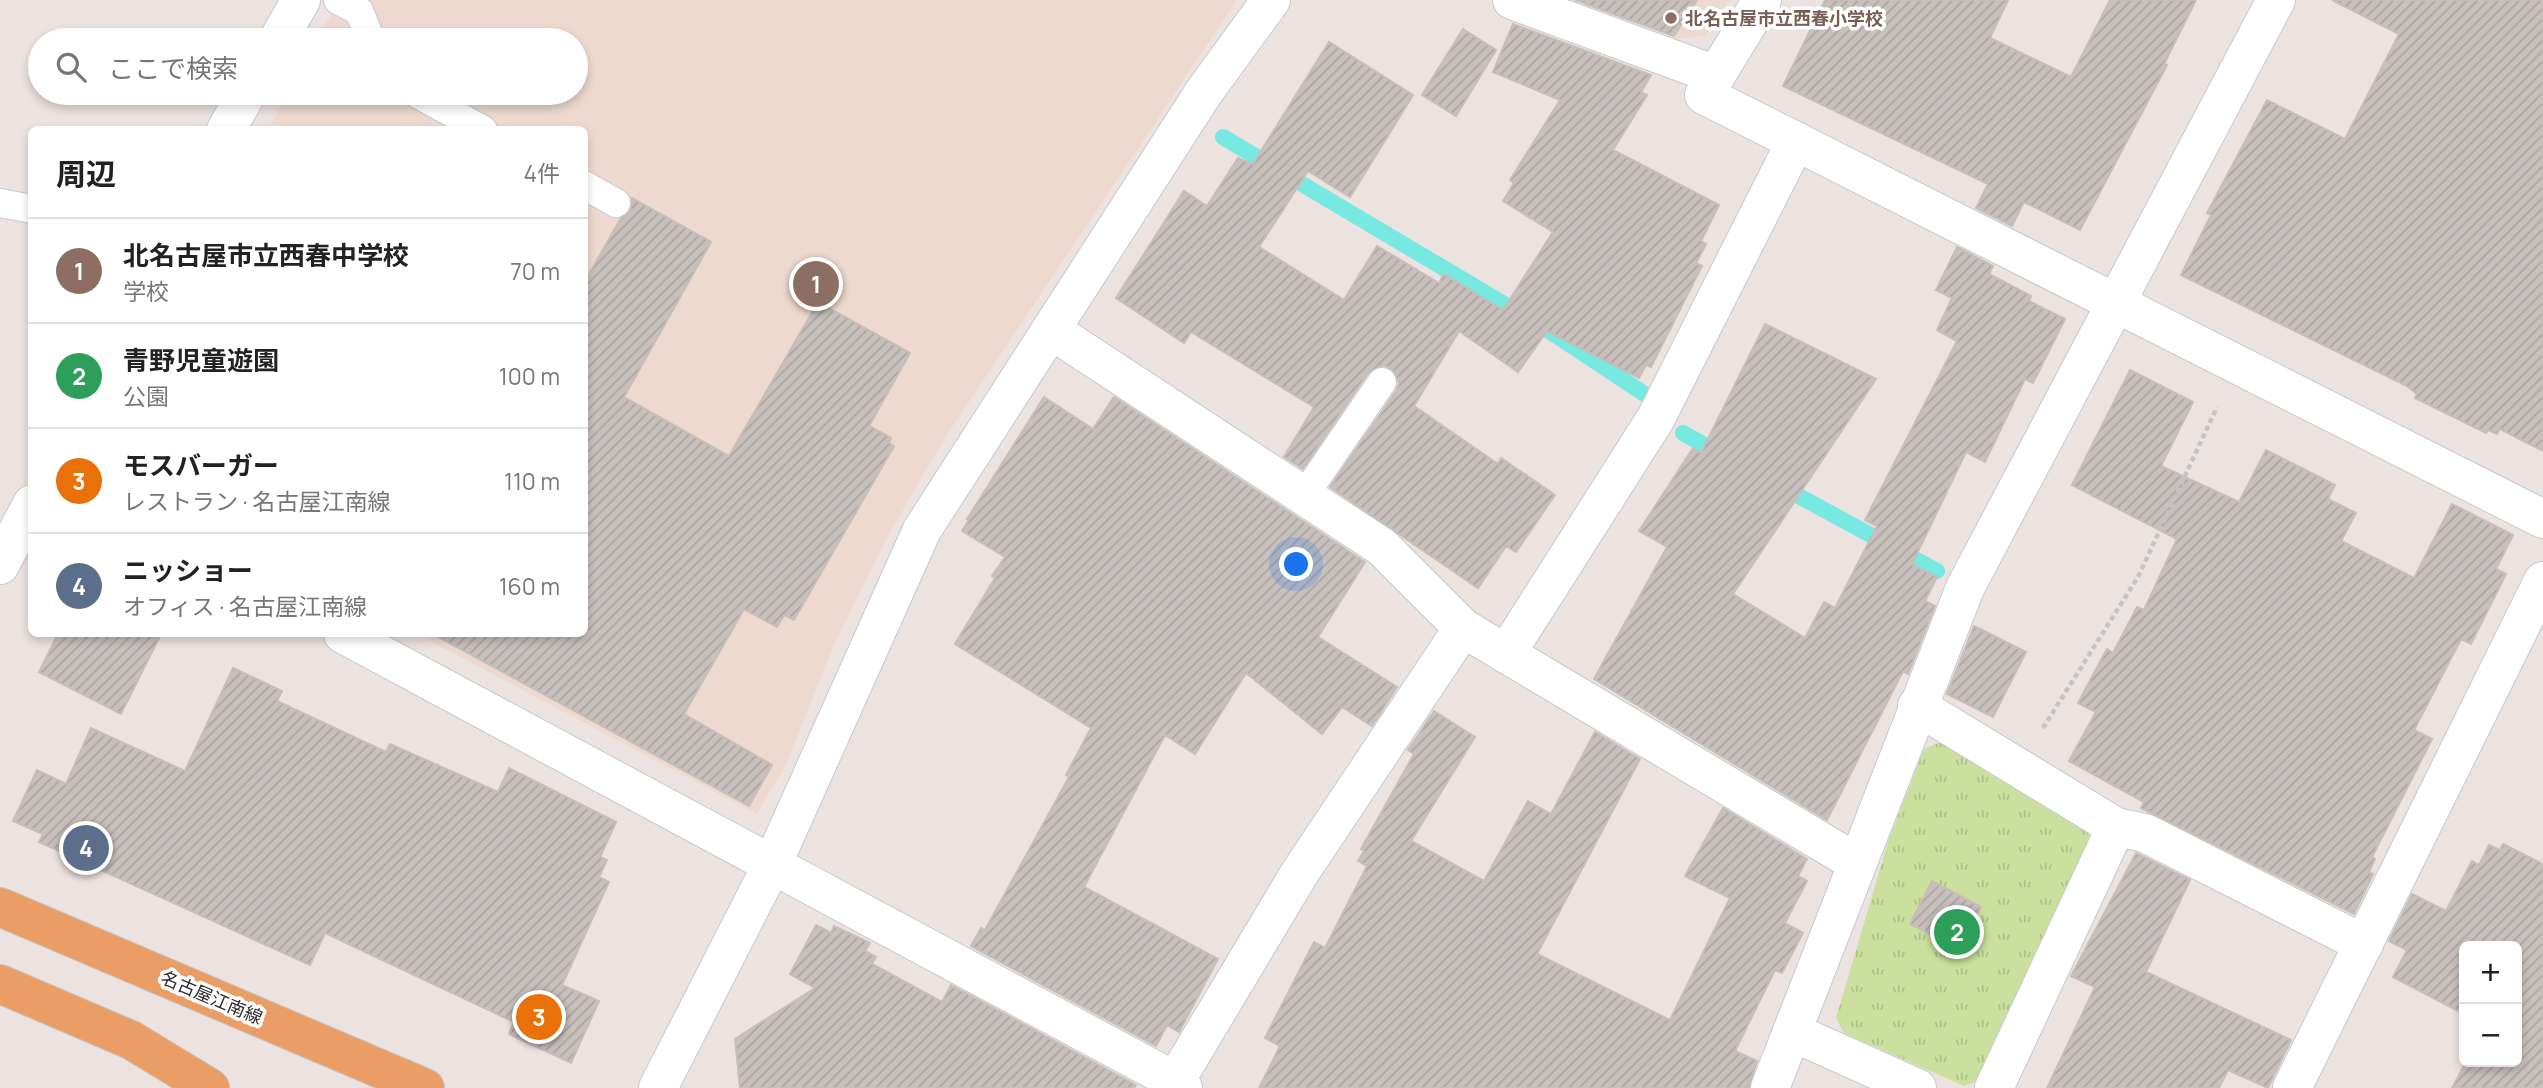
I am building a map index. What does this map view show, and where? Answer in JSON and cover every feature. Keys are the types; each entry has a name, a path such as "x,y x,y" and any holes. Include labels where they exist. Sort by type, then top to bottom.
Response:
{"main road":[{"name":"名古屋江南線","path":"0,907 425,1088"},
{"path":"0,985 131,1040 210,1088"}],"street":[{"path":"285,28 302,0"},
{"path":"658,1088 772,865 922,530 1204,92 1271,0"},
{"path":"1512,0 1716,75"},
{"path":"1762,0 1704,95 2543,519"},
{"path":"1770,1088 1965,588 2118,304 2276,0"},
{"path":"228,126 240,105"},
{"path":"1506,654 1656,418 1796,141"},
{"path":"1051,330 1382,547 1463,628 1857,863"},
{"path":"0,565 28,512"},
{"path":"2292,1088 2543,581"},
{"path":"349,637 1176,1086 1299,874 1463,628"},
{"path":"1917,706 2116,827 2146,833 2364,944"},
{"path":"1994,1088 2116,827"},
{"path":"1792,1032 1917,1088"}],"lane":[{"path":"338,0 359,11 366,28"},
{"path":"438,105 476,126"},
{"path":"588,188 616,203"},
{"path":"0,203 28,208"},
{"path":"1304,496 1381,382"}],"path":[{"path":"2018,767 2138,577 2236,364"}],"shaded area":[{"path":"340,0 1237,0 945,438 890,532 832,649 786,764 757,814 423,637 588,637 588,126 270,126 282,105 588,105 588,28 323,28"},
{"name":"北名古屋市立西春小学校","path":"1581,0 1728,0 1705,36 1678,39"}],"green space":[{"path":"1945,740 2085,825 2093,846 1983,1079 1964,1086 1844,1033 1836,1018 1888,842 1924,749"}],"building":[{"name":"北名古屋市立西春小学校","path":"1575,0 1697,0 1674,36"},
{"path":"1825,0 2008,0 1990,38 2071,77 2110,0 2196,0 2164,64 2167,65 2080,230 2024,202 2012,226 1976,208 1988,184 1783,86"},
{"path":"2332,0 2543,0 2543,451 2500,429 2497,434 2488,430 2486,433 2415,398 2417,394 2405,385 2181,275 2211,215 2207,213 2267,100 2345,139 2399,34"},
{"path":"1513,24 1651,75 1641,92 1647,95 1613,150 1719,205 1701,241 1706,244 1696,263 1702,266 1651,367 1646,365 1639,378 1547,331 1518,372 1459,331 1414,406 1498,464 1501,458 1555,495 1516,552 1506,546 1478,588 1330,487 1396,391 1399,383 1392,369 1383,365 1368,373 1303,469 1284,457 1314,407 1191,332 1184,343 1116,298 1184,191 1207,206 1238,158 1253,164 1329,42 1413,95 1350,197 1308,171 1259,247 1344,300 1377,246 1439,283 1444,274 1503,310 1553,232 1503,201 1514,183 1510,180 1560,100 1493,72"},
{"path":"1463,29 1496,50 1456,116 1422,95"},
{"path":"632,198 711,242 624,397 729,456 818,302 910,353 869,426 891,438 889,443 894,446 794,620 784,615 777,627 744,609 684,714 772,765 749,806 439,637 588,637 588,276 621,218 630,212"},
{"path":"1957,247 1993,266 1989,274 2031,296 2029,301 2065,319 2033,383 2025,379 1985,462 1966,452 1912,564 1937,577 1925,601 1935,606 1908,674 1903,671 1827,820 1594,679 1667,547 1639,531 1693,448 1701,453 1765,324 1876,379 1733,594 1805,638 1824,602 1835,608 1877,526 1865,520 1957,341 1937,330 1952,298 1936,290"},
{"path":"2130,370 2193,402 2161,466 2239,502 2266,450 2335,485 2328,499 2356,513 2341,541 2414,578 2452,504 2513,535 2496,569 2506,574 2471,644 2461,639 2414,730 2432,739 2372,857 2375,859 2369,872 2373,874 2354,914 2141,808 2144,802 2069,761 2096,712 2078,703 2107,649 2113,653 2137,607 2144,610 2177,539 2072,485"},
{"path":"1044,397 1093,429 1114,397 1365,562 1318,637 1397,687 1372,726 1342,707 1322,734 1246,673 1195,754 1165,735 1084,887 1218,959 1179,1032 1167,1025 1156,1046 971,946 981,928 985,930 1069,777 1066,775 1091,728 955,644 1005,557 962,531"},
{"path":"1974,626 2026,652 1993,717 1947,694"},
{"path":"56,637 160,637 121,714 39,672"},
{"path":"233,668 282,691 277,701 386,752 390,744 498,792 509,768 616,822 600,857 607,860 599,877 609,882 562,985 599,1001 571,1063 509,1034 514,1022 325,933 310,965 39,842 43,834 13,821 37,770 66,784 91,728 185,771"},
{"path":"1434,711 1475,737 1411,841 1484,881 1528,801 1551,814 1595,732 1640,759 1537,954 1670,1020 1730,898 1685,876 1723,808 1807,859 1798,876 1807,881 1785,923 1803,933 1782,973 1775,970 1735,1051 1757,1061 1749,1088 1259,1088 1280,1046 1265,1038 1314,942 1325,948 1367,866 1358,861 1364,851 1361,849 1414,754 1408,750"},
{"path":"2503,844 2543,864 2543,1088 2452,1088 2463,1067 2522,1067 2522,941 2459,941 2459,1011 2393,977 2407,950 2389,941 2412,894 2446,911 2472,861 2479,865 2489,845 2500,850"},
{"path":"2136,853 2190,880 2146,972 2291,1040 2268,1088 2228,1070 2219,1088 2047,1088 2095,987 2071,976"},
{"path":"1932,881 1981,907 1959,949 1910,924"},
{"path":"816,925 831,933 834,926 870,943 865,951 876,957 872,964 942,1002 951,985 1136,1085 1134,1088 740,1088 735,1039 815,988 790,974"}],"waterway":[{"path":"1223,137 1551,332 1643,393"},
{"path":"1683,433 1722,455"},
{"path":"1782,487 1937,571"}],"place":[{"name":"北名古屋市立西春小学校","path":"1671,18"},
{"name":"北名古屋市立西春中学校","path":"816,284"},
{"name":"ニッショー","path":"86,848"},
{"name":"青野児童遊園","path":"1957,932"},
{"name":"モスバーガー","path":"539,1017"}]}
